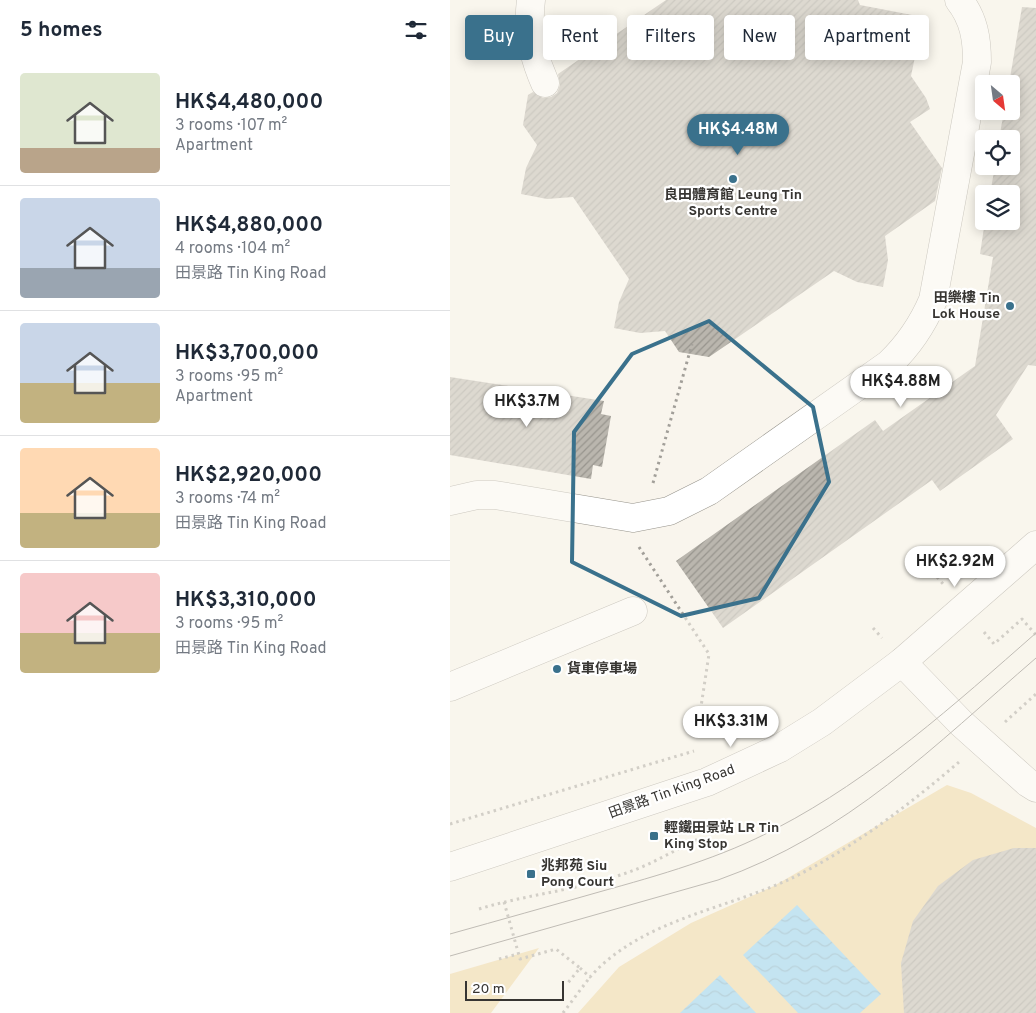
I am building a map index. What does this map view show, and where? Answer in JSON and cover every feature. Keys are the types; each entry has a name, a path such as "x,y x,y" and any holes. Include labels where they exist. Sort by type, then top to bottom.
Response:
{"street":[{"path":"531,0 529,22 531,44 536,64 545,83"},
{"path":"450,501 477,495 495,495 634,518 669,511 709,491 889,364 904,350 924,320 933,300 977,62 977,43 973,24 959,0"},
{"name":"田景路 Tin King Road","path":"450,867 707,782 780,748 822,722 902,662 1036,545"},
{"path":"450,688 633,611"},
{"path":"902,662 983,742 1036,788"}],"path":[{"path":"964,608 994,644 1022,619 1036,636"},
{"path":"873,628 882,637 875,643"},
{"path":"563,1013 590,977 620,948 790,878 859,838 927,790 1036,694"},
{"path":"450,824 704,748"},
{"path":"479,909 581,886 630,872 698,839"},
{"path":"504,902 520,959 556,950 590,977"},
{"path":"499,959 518,954"},
{"path":"567,984 580,968"}],"highlighted area":[{"path":"709,321 813,407 829,482 759,598 681,616 572,562 574,432 632,354"}],"shaded area":[{"path":"947,785 971,793 1036,828 1036,1013 578,1013 619,967 691,923 774,886"},
{"path":"539,948 491,1013 450,1013 450,974"}],"water":[{"path":"797,905 881,994 860,1013 798,1013 743,955"},
{"path":"720,975 756,1013 680,1013"}],"building":[{"name":"良田體育館 Leung Tin Sports Centre","path":"666,0 858,0 860,5 912,15 805,15 805,60 914,60 911,76 926,98 930,109 910,122 942,168 935,201 885,236 888,260 883,287 857,282 834,271 709,357 679,352 665,331 640,333 614,328 619,302 629,279 573,197 547,199 521,194 526,168 537,145 523,125 528,95 533,92 543,98 551,97 557,93 560,85 558,74 578,60 617,60 617,34 627,27 627,60 714,60 714,15 644,15"},
{"name":"田樂樓 Tin Lok House","path":"1022,7 1036,8 1036,366 1028,365 996,415 1013,439 940,491 932,480 723,628 676,561 875,420 883,431 975,366 993,257 980,254 984,230 1020,230 1020,185 992,185 993,175 1020,175 1020,130 1001,130 1002,120 1020,120 1020,75 1011,75"},
{"path":"450,377 604,401 601,414 611,416 602,467 593,465 591,479 450,455"},
{"path":"1014,848 1036,848 1036,1013 904,1013 901,963 913,921 938,886 973,860"}],"tram line":[{"path":"450,934 622,886 712,857 756,839 812,808 880,763 912,739 1036,633"},
{"path":"450,956 718,880 765,861 849,813 888,785 1036,658"}],"place":[{"name":"良田體育館 Leung Tin Sports Centre","path":"733,179"},
{"name":"田樂樓 Tin Lok House","path":"1010,306"},
{"name":"貨車停車場","path":"557,669"},
{"name":"輕鐵田景站 LR Tin King Stop","path":"654,836"},
{"name":"兆邦苑 Siu Pong Court","path":"531,874"}]}
